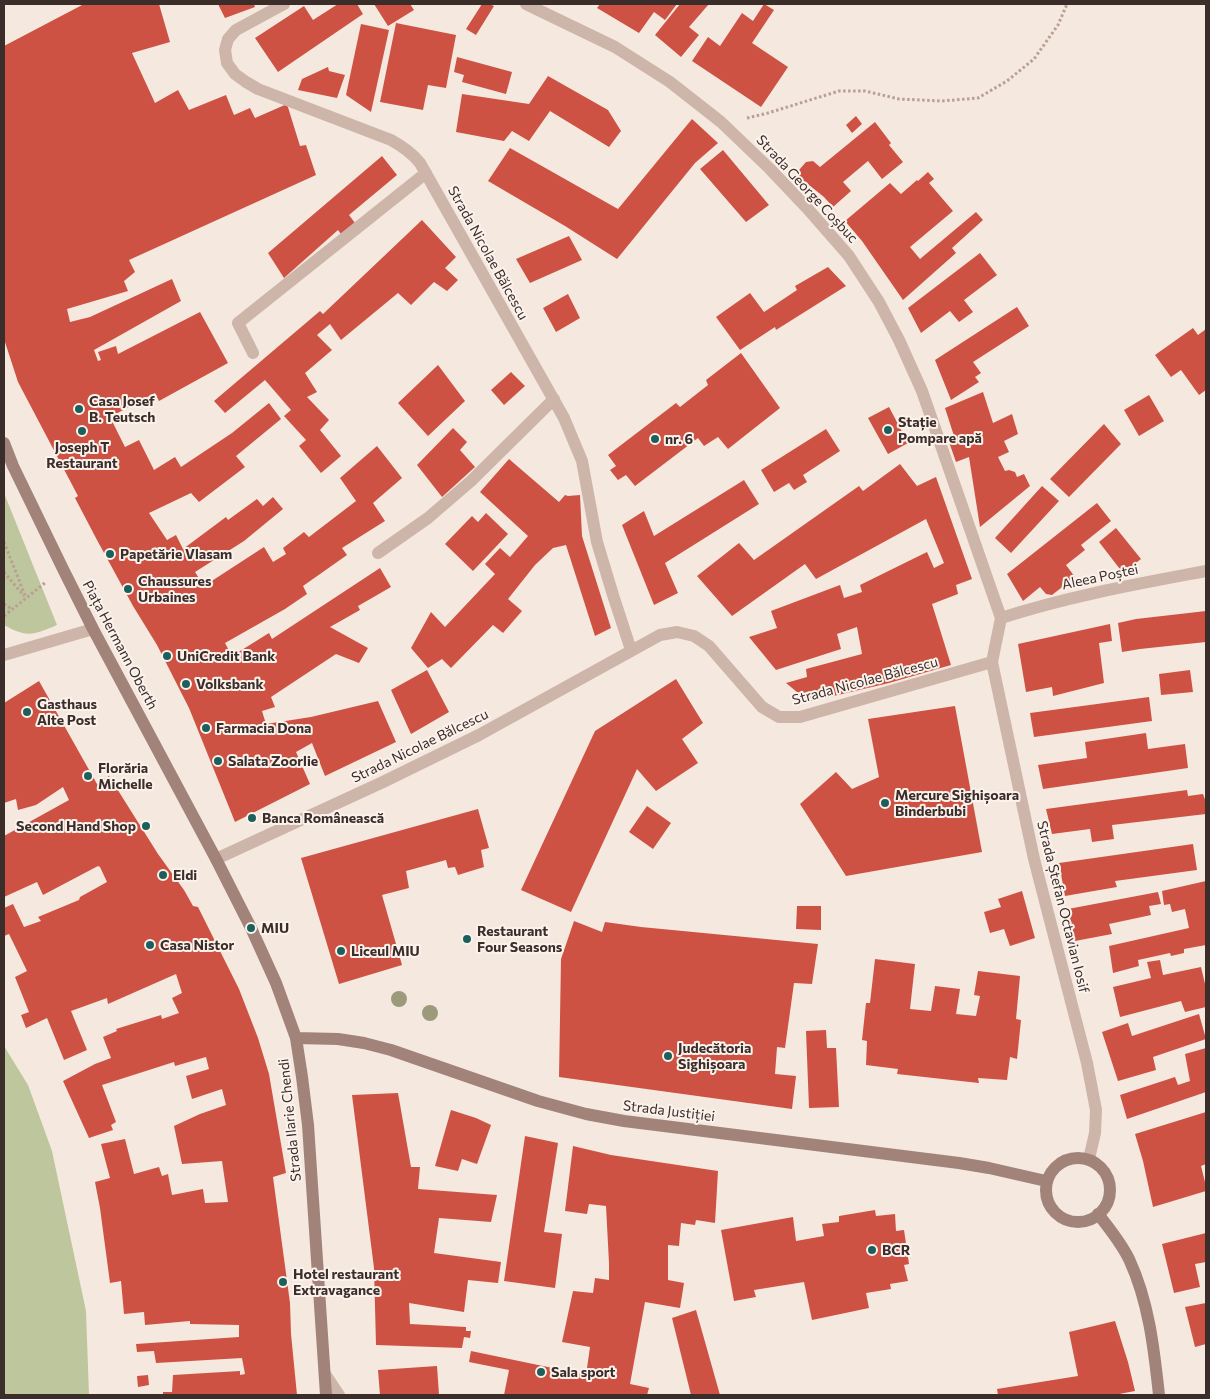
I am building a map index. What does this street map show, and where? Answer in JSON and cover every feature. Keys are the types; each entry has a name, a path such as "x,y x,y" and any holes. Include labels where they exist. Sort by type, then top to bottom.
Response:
{"main road":[{"name":"Piața Hermann Oberth","path":"4,443 13,466 93,629 216,858"},
{"name":"Strada Ilarie Chendi","path":"216,858 276,983 296,1038 308,1125 326,1395"},
{"name":"Strada Justiției","path":"296,1038 338,1039 391,1050 538,1101 586,1114 624,1121 959,1163 1046,1181"},
{"path":"1078,1157 1089,1159 1099,1164 1106,1174 1110,1184 1110,1195 1106,1206 1089,1220 1069,1221 1060,1217 1052,1210 1047,1201 1046,1181 1050,1172 1057,1164 1067,1159 1078,1157"},
{"path":"1098,1214 1120,1243 1140,1285 1149,1321 1159,1395"}],"street":[{"name":"Strada Nicolae Bălcescu","path":"284,4 236,30 228,40 225,50 227,63 235,74 258,89 391,140 413,155 426,173 564,418 582,461 597,542 631,650"},
{"name":"Strada George Coșbuc","path":"526,4 615,47 670,82 721,122 770,169 849,256 879,302 922,390 1002,618"},
{"path":"253,353 238,323 426,173"},
{"path":"378,553 428,518 471,481 554,399"},
{"name":"Aleea Poștei","path":"1002,618 1040,605 1092,593 1206,571"},
{"path":"992,662 1002,618"},
{"path":"5,653 93,629"},
{"name":"Strada Nicolae Bălcescu","path":"216,858 384,782 479,735 660,635 677,632 694,636 709,646 762,707 779,717 800,717 992,662"},
{"name":"Strada Ștefan Octavian Iosif","path":"992,662 1034,859 1087,1063 1096,1110 1095,1132 1089,1159"},
{"path":"325,1374 339,1395"}],"path":[{"path":"721,122 768,113 839,91 865,91 899,99 942,102 978,98 1007,81 1034,59 1058,25 1067,4"},
{"path":"4,542 26,598"},
{"path":"4,616 63,569"},
{"path":"4,572 26,598"},
{"path":"4,604 12,609"}],"green space":[{"path":"4,493 57,625 36,633 19,632 4,625"},
{"path":"4,1046 28,1085 52,1151 86,1311 89,1395 4,1395"}],"building":[{"path":"84,4 159,4 170,42 132,53 155,103 178,90 189,110 226,95 234,115 250,108 255,118 287,104 300,146 306,145 316,175 129,260 135,272 124,281 128,291 67,309 70,322 90,317 172,279 181,301 94,350 98,361 101,360 98,352 116,346 118,354 200,312 228,363 159,401 155,393 110,417 125,447 139,440 154,470 175,457 181,467 232,433 269,403 281,419 236,456 245,467 199,502 191,493 149,513 167,540 176,535 183,549 226,517 228,520 257,499 263,506 273,497 283,509 244,541 195,572 204,586 264,547 273,562 286,554 283,548 304,532 309,537 356,501 340,478 377,446 402,478 373,503 385,521 342,548 347,555 303,586 307,594 285,609 225,643 232,656 269,633 272,639 380,568 391,587 358,606 360,610 330,627 368,648 359,663 336,654 271,697 275,707 262,711 266,724 311,717 378,701 396,742 325,776 312,743 296,752 310,784 235,822 189,708 157,645 133,606 75,498 78,496 18,382 4,339 4,46"},
{"path":"218,4 254,4 255,7 225,18"},
{"path":"338,4 357,4 363,14 278,72 255,38 304,6 313,20"},
{"path":"374,4 410,4 414,10 388,26"},
{"path":"482,4 494,6 476,35 466,29"},
{"path":"600,4 677,4 665,20 654,12 639,33 597,8"},
{"path":"680,4 709,4 689,27 699,35 681,57 655,35"},
{"path":"764,4 774,10 752,43 788,67 761,107 692,61 708,37 720,46 742,13 753,21"},
{"path":"396,23 456,35 446,88 428,85 423,110 380,102"},
{"path":"361,24 389,30 371,112 346,95"},
{"path":"457,57 512,72 506,94 462,82 464,75 454,72"},
{"path":"328,67 329,71 345,75 337,98 298,90 302,79"},
{"path":"548,76 608,110 621,131 609,147 550,111 529,141 512,131 504,141 456,132 462,94 529,104"},
{"path":"856,116 862,124 852,133 846,125"},
{"path":"692,119 718,143 695,163 617,259 488,181 510,148 618,209"},
{"path":"875,122 891,143 889,145 903,162 882,179 868,161 843,182 851,191 833,207 824,197 799,177 799,170 806,162 813,161 820,167"},
{"path":"723,150 769,205 746,222 700,169"},
{"path":"382,156 397,175 349,215 355,223 341,234 338,230 284,278 268,253"},
{"path":"928,172 934,179 929,183 953,211 910,247 920,259 976,212 983,220 952,248 956,253 903,300 862,241 845,221 890,183 901,194"},
{"path":"422,220 456,257 445,268 458,280 447,291 434,282 411,305 398,293 341,340 330,324 317,335 332,350 305,373 317,392 307,397 329,420 320,430 341,456 321,473 299,446 306,440 284,416 291,410 265,380 225,413 214,401 320,311 323,314"},
{"path":"569,236 582,260 530,283 516,259"},
{"path":"980,253 997,275 964,300 973,312 959,322 950,311 921,333 908,308"},
{"path":"828,267 846,286 776,330 775,327 740,350 716,317 750,293 764,312 797,290 795,286"},
{"path":"568,294 580,318 556,332 543,308"},
{"path":"1017,307 1029,326 973,362 981,373 975,377 979,382 951,400 935,360"},
{"path":"1193,328 1198,335 1206,329 1206,390 1199,395 1181,370 1171,377 1155,355"},
{"path":"741,353 780,408 728,449 718,437 704,446 698,438 635,486 626,475 618,480 610,470 616,466 608,455 676,403 680,407 708,385 706,380"},
{"path":"438,365 465,401 428,436 398,403"},
{"path":"511,372 525,386 504,405 491,390"},
{"path":"983,392 993,423 1012,414 1018,434 1004,441 1009,452 998,457 1005,471 1015,472 1017,477 1024,474 1030,486 980,527 969,457 956,462 949,442 955,439 945,408"},
{"path":"1149,395 1164,421 1139,436 1124,410"},
{"name":"Stație Pompare apă","path":"889,407 908,443 888,454 868,418"},
{"path":"1104,424 1121,444 1069,497 1050,479"},
{"path":"453,428 467,442 460,450 475,467 442,497 417,465"},
{"path":"826,429 840,451 803,475 807,482 794,490 789,483 774,492 761,470"},
{"path":"509,459 559,502 565,495 580,495 582,536 611,628 595,636 566,545 553,548 535,565 508,599 522,611 503,633 493,625 451,668 442,659 428,668 411,648 431,612 445,627 495,574 485,564 500,548 510,557 528,536 480,492"},
{"path":"900,464 917,486 936,477 972,579 956,585 958,594 932,604 951,665 889,683 812,701 803,697 786,683 807,677 806,669 862,654 857,627 837,634 841,649 776,670 749,637 777,628 771,611 840,585 844,598 862,592 860,585 927,552 934,568 944,563 926,519 816,579 805,564 732,616 697,576 739,543 754,560 859,486 863,491"},
{"path":"744,480 759,504 665,563 678,593 654,605 622,525 644,511 654,536"},
{"path":"1042,486 1059,501 1011,553 995,538"},
{"path":"1097,503 1111,521 1081,545 1085,550 1066,565 1075,577 1052,595 1046,594 1040,587 1023,601 1007,574"},
{"path":"486,513 508,534 473,571 445,544 472,516 478,522"},
{"path":"1116,528 1141,559 1123,573 1099,542"},
{"path":"1206,611 1206,642 1122,652 1118,623 1136,619"},
{"path":"1110,624 1112,641 1099,643 1104,683 1053,696 1052,687 1026,692 1018,644"},
{"path":"427,670 449,712 411,734 391,690"},
{"path":"1190,670 1193,692 1161,695 1159,674"},
{"path":"676,679 703,723 682,739 698,763 656,791 637,769 571,912 521,890 595,731"},
{"path":"39,681 97,784 109,776 193,906 198,907 239,989 258,1038 269,1074 286,1173 273,1177 290,1303 297,1395 163,1395 163,1392 172,1392 173,1375 240,1371 240,1375 245,1374 242,1358 156,1363 154,1351 137,1352 136,1344 239,1337 239,1325 190,1324 190,1321 145,1325 144,1312 124,1314 121,1281 110,1283 95,1182 110,1178 101,1144 125,1139 134,1174 159,1167 162,1176 168,1174 172,1195 203,1189 205,1203 228,1202 222,1161 182,1164 174,1126 226,1105 222,1089 192,1099 186,1076 209,1069 206,1057 175,1066 174,1062 102,1085 116,1122 111,1125 113,1130 89,1138 63,1081 95,1064 111,1058 103,1037 117,1031 116,1029 161,1015 162,1019 179,1013 172,998 182,993 176,974 108,1004 107,998 71,1011 87,1050 64,1060 47,1018 26,1028 21,1015 29,1012 15,977 27,971 9,934 4,936 4,908 13,904 24,927 41,921 38,917 79,900 80,897 107,882 98,866 43,895 37,882 4,897 4,836 69,800 63,787 36,805 18,810 16,799 4,803 4,703"},
{"path":"1149,697 1152,721 1034,737 1030,713"},
{"path":"955,706 982,852 846,876 800,804 836,772 852,789 879,777 868,719"},
{"path":"1146,733 1148,749 1185,744 1188,768 1043,789 1038,765 1087,758 1085,742"},
{"path":"1187,790 1188,796 1203,794 1206,802 1206,814 1112,825 1114,839 1092,842 1090,829 1052,834 1046,809"},
{"path":"647,806 671,823 653,849 629,832"},
{"path":"478,809 489,848 481,850 484,867 458,875 455,867 448,868 446,860 406,871 409,888 382,895 402,965 339,984 301,858"},
{"path":"1193,844 1197,870 1115,881 1117,887 1065,896 1059,863"},
{"path":"1206,881 1206,945 1184,949 1184,953 1171,956 1170,953 1138,960 1139,966 1113,973 1109,946 1189,928 1185,909 1172,912 1170,904 1164,905 1162,891"},
{"path":"1022,891 1035,938 1010,946 1004,929 990,933 984,912 1001,907 998,899"},
{"path":"1158,892 1161,904 1149,906 1151,915 1109,924 1112,934 1075,941 1068,909"},
{"path":"797,906 821,906 821,930 796,929"},
{"path":"574,921 602,932 605,922 818,944 812,984 794,983 785,1048 777,1047 775,1074 796,1076 792,1109 559,1077 561,959"},
{"path":"875,959 915,964 910,1009 931,1011 935,986 960,989 956,1014 976,1016 980,996 974,995 978,971 1020,976 1016,1019 1021,1020 1017,1059 1010,1057 1007,1080 978,1078 979,1083 897,1074 898,1069 866,1065 867,1041 862,1040 866,1003 870,1003"},
{"path":"1160,960 1163,975 1201,967 1206,988 1206,1007 1185,1012 1181,1001 1120,1017 1113,987 1151,978 1147,962"},
{"path":"1199,1014 1206,1039 1153,1057 1156,1070 1118,1081 1102,1032 1128,1023 1132,1036"},
{"path":"826,1030 827,1048 836,1048 839,1107 809,1108 806,1031"},
{"path":"1206,1048 1206,1092 1127,1119 1120,1095 1175,1077 1178,1085 1190,1081 1185,1054"},
{"path":"398,1093 411,1167 420,1167 418,1189 497,1195 491,1222 439,1218 434,1253 501,1262 498,1283 468,1280 464,1312 409,1303 410,1324 466,1327 466,1331 471,1331 470,1338 464,1337 462,1348 376,1345 374,1268 352,1095"},
{"path":"451,1110 491,1125 477,1164 462,1159 458,1171 435,1166"},
{"path":"1206,1112 1206,1164 1201,1166 1206,1191 1153,1207 1135,1134"},
{"path":"525,1136 558,1143 544,1232 562,1234 555,1288 504,1281"},
{"path":"573,1146 611,1155 718,1171 715,1223 696,1220 695,1225 681,1223 679,1246 668,1245 668,1280 684,1283 680,1308 645,1302 630,1384 649,1388 647,1395 504,1395 509,1370 469,1362 471,1351 586,1375 590,1347 562,1342 573,1291 593,1293 595,1278 609,1280 606,1206 589,1204 587,1214 565,1211"},
{"path":"875,1210 876,1216 895,1214 896,1231 904,1230 909,1264 904,1265 908,1281 890,1284 891,1289 866,1293 869,1308 812,1320 804,1282 754,1290 756,1297 734,1301 721,1230 793,1217 796,1241 824,1236 822,1224 839,1222 839,1216"},
{"path":"1206,1233 1206,1262 1195,1264 1200,1287 1174,1293 1162,1244"},
{"path":"1206,1303 1206,1344 1195,1347 1185,1307"},
{"path":"696,1310 720,1395 691,1395 672,1318"},
{"path":"1115,1321 1135,1391 1114,1395 998,1395 997,1389 1078,1376 1069,1332"},
{"path":"437,1366 439,1395 380,1395 378,1370"},
{"path":"148,1375 149,1385 138,1387 137,1376"}],"place":[{"name":"Casa Josef B. Teutsch","path":"79,409"},
{"name":"Stație Pompare apă","path":"888,430"},
{"name":"Joseph T Restaurant","path":"82,431"},
{"name":"nr. 6","path":"655,439"},
{"name":"Papetărie Vlasam","path":"110,554"},
{"name":"Chaussures Urbaines","path":"128,589"},
{"name":"UniCredit Bank","path":"167,656"},
{"name":"Volksbank","path":"186,684"},
{"name":"Gasthaus Alte Post","path":"27,712"},
{"name":"Farmacia Dona","path":"206,728"},
{"name":"Salata Zoorlie","path":"218,761"},
{"name":"Florăria Michelle","path":"88,776"},
{"name":"Mercure Sighișoara Binderbubi","path":"885,803"},
{"name":"Banca Românească","path":"252,818"},
{"name":"Second Hand Shop","path":"146,826"},
{"name":"Eldi","path":"163,875"},
{"name":"MIU","path":"251,928"},
{"name":"Restaurant Four Seasons","path":"467,939"},
{"name":"Casa Nistor","path":"150,945"},
{"name":"Liceul MIU","path":"341,951"},
{"name":"Judecătoria Sighișoara","path":"668,1056"},
{"name":"BCR","path":"872,1250"},
{"name":"Hotel restaurant Extravagance","path":"283,1282"},
{"name":"Sala sport","path":"541,1372"}]}
